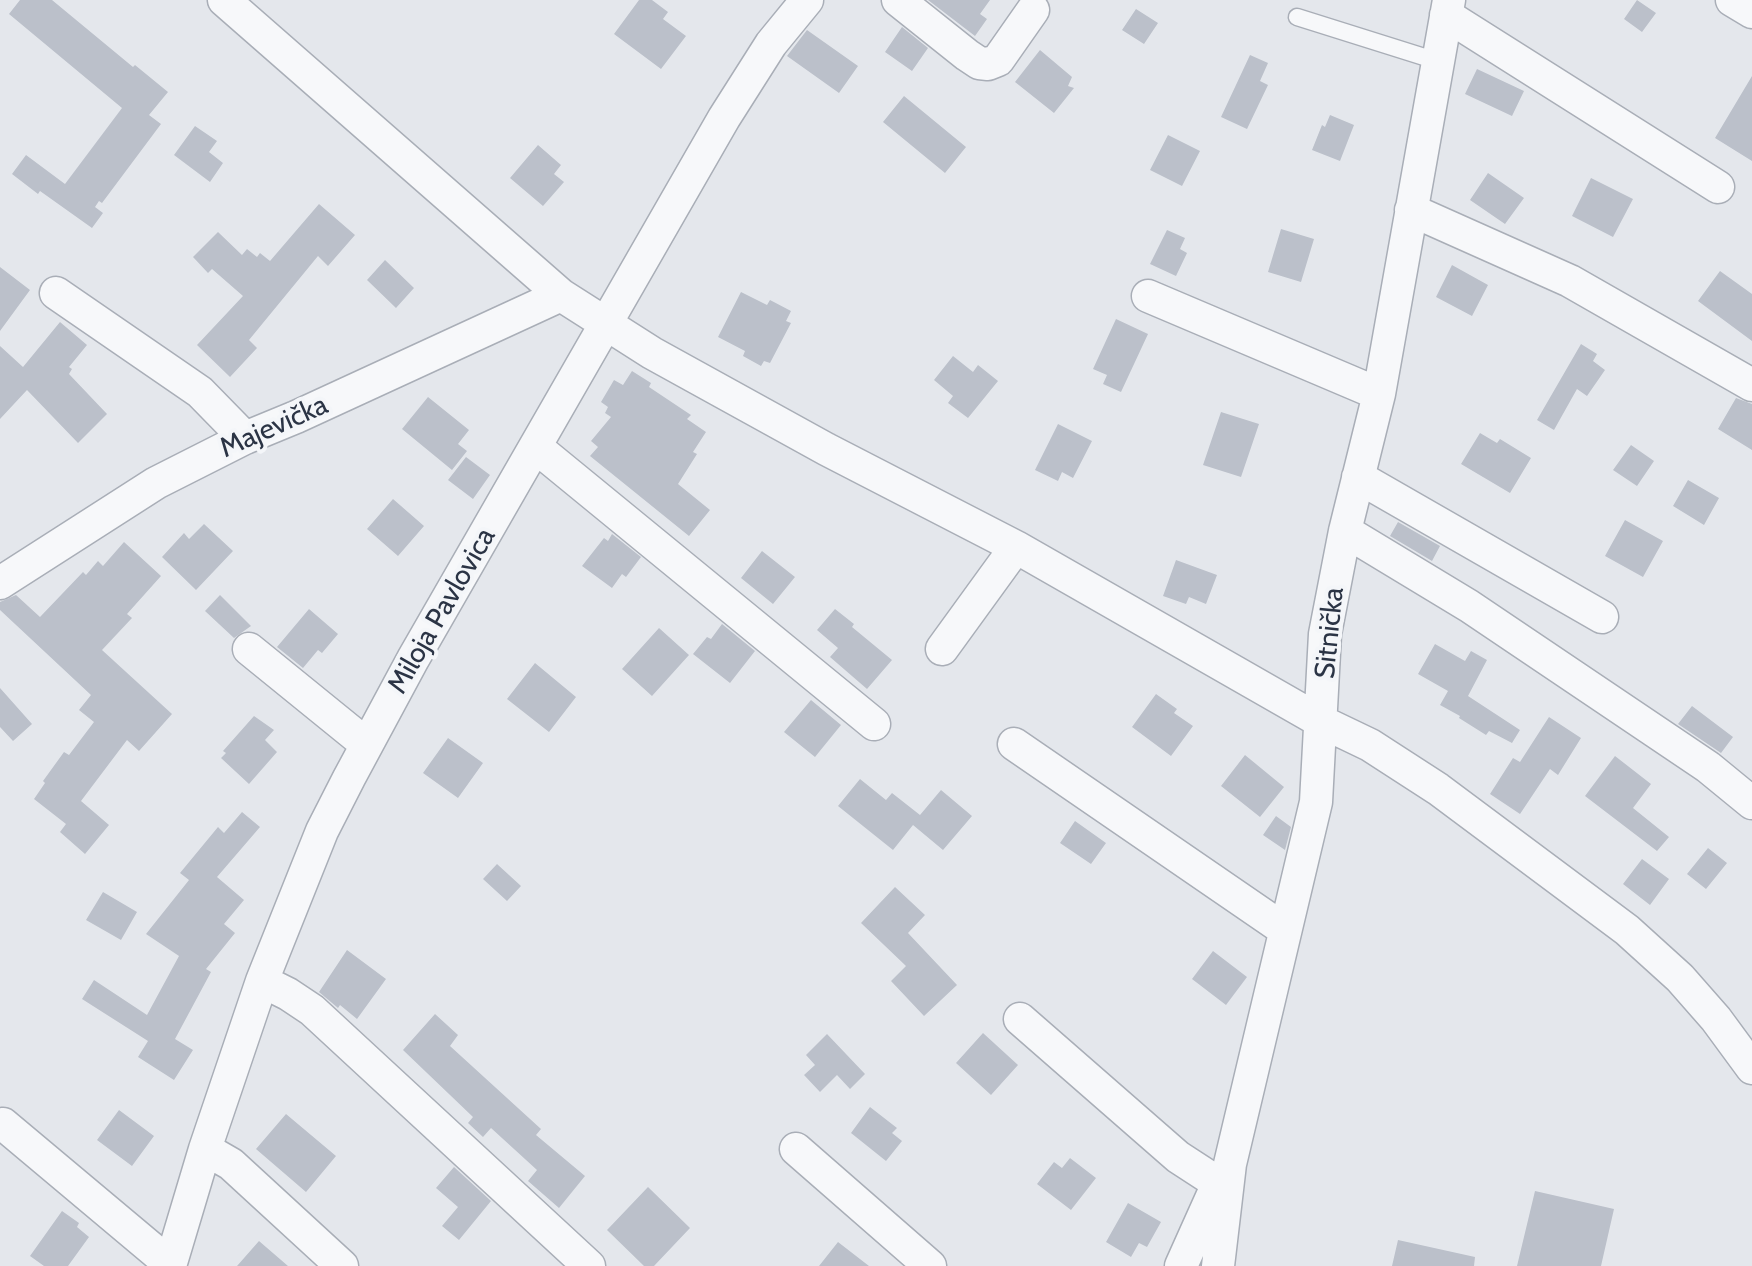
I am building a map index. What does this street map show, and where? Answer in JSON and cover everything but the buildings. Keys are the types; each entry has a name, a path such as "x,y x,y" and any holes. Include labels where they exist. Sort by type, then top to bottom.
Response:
{"street":[{"path":"224,0 561,295 652,353 826,449 1016,547 1322,722 1370,745 1438,789 1627,930 1680,978 1716,1019 1752,1068"},
{"name":"Miloja Pavlovica","path":"170,1265 205,1149 262,981 322,831 366,744 724,118 771,44 807,0"},
{"path":"898,0 967,55 979,63 988,64 998,60 1033,10"},
{"path":"1732,0 1752,12"},
{"path":"1447,7 1718,187"},
{"name":"Sitnička","path":"1218,1266 1224,1173 1316,802 1325,634 1345,531 1379,394 1447,7"},
{"path":"1411,210 1570,281 1752,385"},
{"path":"56,293 200,392 245,438"},
{"name":"Majevička","path":"0,583 156,483 245,438 561,295"},
{"path":"1148,296 1379,394"},
{"path":"537,448 874,724"},
{"path":"1358,477 1602,617"},
{"path":"1345,531 1469,606 1708,767 1752,803"},
{"path":"942,649 1016,547"},
{"path":"249,649 366,744"},
{"path":"1014,744 1285,930"},
{"path":"262,981 312,1010 589,1266"},
{"path":"1020,1019 1178,1157 1224,1173 1181,1266"},
{"path":"3,1124 170,1265"},
{"path":"205,1149 231,1164 342,1266"},
{"path":"796,1149 930,1266"}],"lane":[{"path":"1297,17 1437,61"}]}
